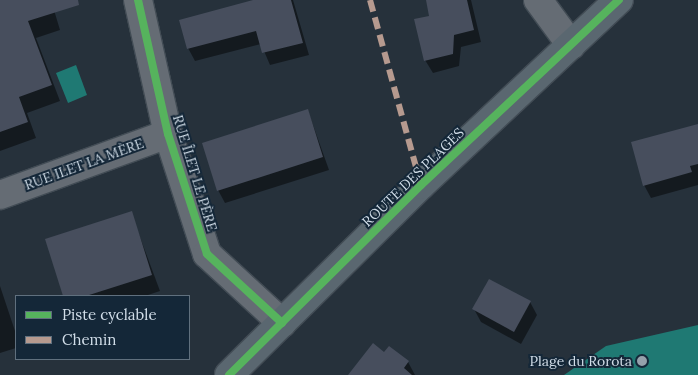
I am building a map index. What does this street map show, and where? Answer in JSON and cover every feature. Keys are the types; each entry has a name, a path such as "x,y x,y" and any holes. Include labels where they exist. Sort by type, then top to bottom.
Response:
{"street":[{"name":"RUE ÎLET LE PÈRE","path":"138,0 168,134 207,254 282,323"},
{"path":"538,0 571,45"},
{"name":"ROUTE DES PLAGES","path":"229,375 619,0"},
{"name":"RUE ILET LA MÈRE","path":"0,195 168,134"}],"shaded area":[{"path":"76,65 87,95 68,103 56,73"},
{"name":"Plage du Rorota","path":"698,325 698,375 564,375 606,346"}],"building":[{"path":"0,0 78,0 79,5 28,21 52,85 19,97 28,122 0,132"},
{"path":"253,0 291,0 303,43 262,53 256,31 187,49 179,20"},
{"path":"426,0 467,0 474,30 454,35 453,54 424,61 414,19 429,16"},
{"path":"308,109 323,157 217,191 202,143"},
{"path":"698,124 698,164 690,166 692,172 643,186 631,142"},
{"path":"132,211 152,275 89,295 63,295 45,239"},
{"path":"489,279 531,301 514,332 472,309"},
{"path":"373,343 384,352 389,346 409,361 404,368 412,375 348,375"}],"marked path":[{"path":"370,0 421,185"}],"cycle path":[{"path":"138,0 168,134 207,254 282,323"},
{"path":"229,375 421,185 619,0"}],"place":[{"name":"Plage du Rorota","path":"642,361"}]}
